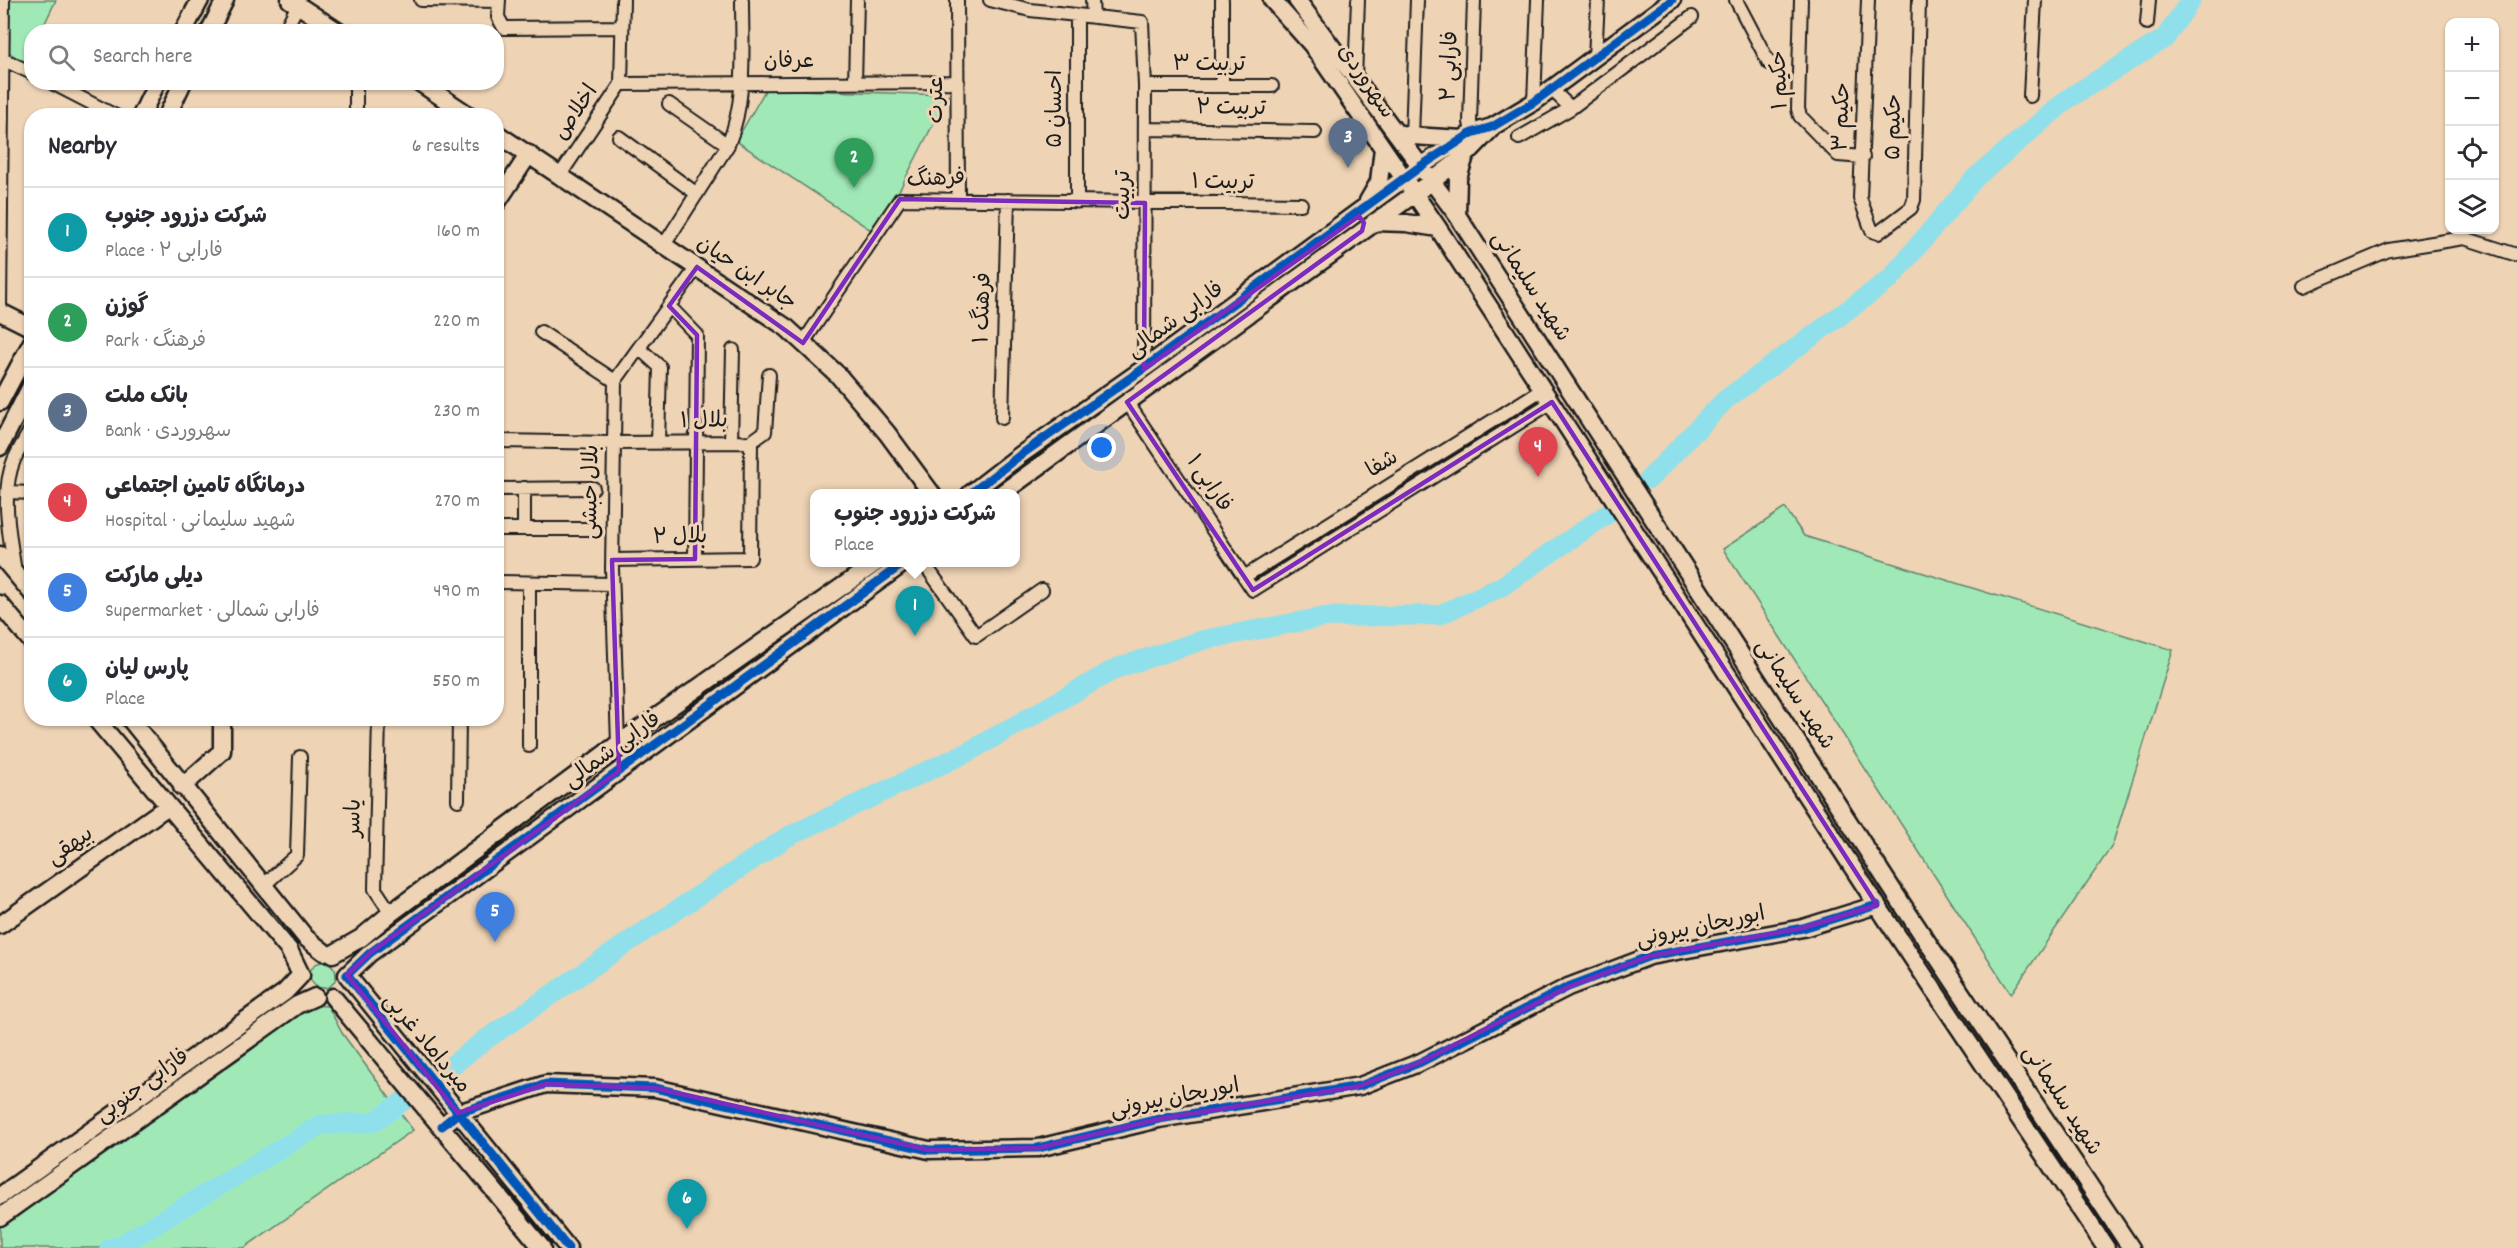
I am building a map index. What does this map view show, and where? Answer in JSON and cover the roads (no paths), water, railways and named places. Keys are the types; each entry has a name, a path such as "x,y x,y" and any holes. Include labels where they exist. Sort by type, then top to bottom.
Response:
{"street":[{"path":"3,0 0,311 24,324"},
{"path":"187,24 200,0"},
{"path":"213,24 225,0"},
{"path":"421,0 498,0 498,17 502,24"},
{"name":"اخلاص","path":"560,175 621,84 623,0"},
{"path":"664,245 728,145 735,128 742,84 742,0"},
{"path":"855,83 857,0"},
{"name":"عترت","path":"957,0 958,199"},
{"path":"990,0 1030,10 1093,17 1092,0"},
{"path":"1222,0 1222,86"},
{"name":"سهروردی","path":"1272,0 1312,45 1414,194"},
{"name":"سهروردی","path":"1297,0 1355,78 1405,135 1421,166"},
{"path":"1355,78 1358,0"},
{"path":"1417,0 1405,135 1467,143"},
{"name":"فارابی ۲","path":"1467,143 1470,122 1474,0"},
{"path":"1534,102 1538,0"},
{"path":"1594,57 1598,0"},
{"path":"1421,166 1467,143 1534,102 1671,0"},
{"path":"1736,0 1769,63"},
{"name":"حکیم ۱","path":"1802,0 1798,109 1800,116 1838,155 1863,158"},
{"name":"حکیم ۳","path":"1869,0 1860,198 1874,233"},
{"name":"حکیم ۵","path":"1874,233 1878,233 1911,208 1914,200 1919,0"},
{"path":"2030,96 2035,0"},
{"path":"2146,23 2149,0"},
{"path":"287,24 294,3 327,24"},
{"name":"احسان ۵","path":"1077,16 1077,202"},
{"name":"تربیت","path":"1093,17 1142,22 1146,86 1144,369"},
{"path":"1520,138 1571,108 1692,17"},
{"path":"504,28 622,27"},
{"path":"2,59 24,69"},
{"name":"عرفان","path":"621,84 958,82"},
{"name":"تربیت ۳","path":"1146,86 1272,86"},
{"path":"1551,89 1571,108"},
{"path":"66,90 100,108"},
{"path":"145,108 153,90"},
{"path":"171,108 179,90"},
{"path":"356,90 356,108"},
{"path":"430,90 456,108"},
{"path":"669,104 728,145"},
{"path":"1432,181 1467,143 1492,127"},
{"name":"تربیت ۲","path":"1145,129 1315,132"},
{"path":"620,137 697,194"},
{"name":"جابر ابن حیان","path":"504,138 787,328 838,375 887,433 928,489"},
{"path":"1457,215 1458,178 1467,143"},
{"path":"1383,148 1379,182 1364,219 1438,228"},
{"path":"504,192 530,154"},
{"name":"فارابی شمالی","path":"1008,489 1127,402 1364,219 1404,178 1421,166"},
{"name":"شهید سلیمانی","path":"1421,166 1457,215 1894,892 2131,1248"},
{"name":"فارابی شمالی","path":"976,489 1018,456 1364,219 1414,194 1432,181"},
{"name":"شهید سلیمانی","path":"1414,194 1548,396 1877,905 2106,1248"},
{"name":"فرهنگ","path":"803,343 900,199 1145,203"},
{"name":"فرهنگ ۱","path":"1002,418 1008,200"},
{"name":"تربیت ۱","path":"1145,203 1301,204"},
{"path":"2304,286 2389,250 2464,238 2517,255"},
{"path":"541,332 615,381 697,267"},
{"path":"669,306 697,334 694,558"},
{"path":"639,348 660,367 658,443"},
{"path":"731,442 733,350"},
{"path":"0,402 24,357"},
{"path":"751,442 765,432 769,375"},
{"name":"بلال حبشی","path":"615,381 612,584 618,744"},
{"name":"شفا","path":"1244,577 1523,402 1548,396"},
{"name":"شفا","path":"1253,590 1531,416 1548,396"},
{"path":"0,447 24,400"},
{"name":"فارابی ۱","path":"1127,402 1253,590"},
{"path":"1523,402 1531,416"},
{"name":"بلال ۱","path":"504,441 751,442 750,558"},
{"path":"15,572 8,520 8,492 14,462 24,443"},
{"path":"1432,459 1441,472"},
{"path":"524,488 524,529"},
{"path":"504,489 593,489"},
{"path":"8,492 24,493"},
{"path":"504,529 594,528"},
{"path":"0,555 24,583"},
{"name":"بلال ۲","path":"612,560 750,558"},
{"name":"فارابی شمالی","path":"328,953 361,938 391,913 618,744 870,567"},
{"name":"فارابی شمالی","path":"347,975 370,953 898,567"},
{"path":"927,567 976,636 1042,590"},
{"path":"504,582 612,584"},
{"path":"529,583 529,746"},
{"path":"0,604 24,632"},
{"path":"102,726 289,950 305,988 315,996 333,996 343,988 347,975 343,962 306,938 135,726"},
{"path":"182,787 222,751 222,726"},
{"name":"یاسر","path":"379,726 375,889 391,913"},
{"path":"458,800 459,726"},
{"path":"263,886 297,855 300,757"},
{"name":"بیهقی","path":"0,925 168,806"},
{"name":"ابوریحان بیرونی","path":"441,1126 458,1113 546,1084 655,1088 929,1150 1038,1148 1159,1119 1360,1086 1421,1062 1568,987 1650,956 1803,928 1877,905"},
{"path":"301,975 305,961 310,956 328,953"},
{"name":"فارابی جنوبی","path":"0,1196 285,992 301,975"},
{"name":"میرداماد غربی","path":"347,975 568,1248"},
{"name":"فارابی جنوبی","path":"0,1217 297,1005 315,996"},
{"name":"میرداماد غربی","path":"333,996 542,1248"}],"waterway":[{"path":"1649,479 1725,400 1890,279 1975,178 2069,98 2165,38 2191,0"},
{"path":"442,1073 485,1040 787,837 968,752 1117,668 1203,640 1325,617 1439,615 1501,587 1610,512"},
{"path":"110,1248 119,1246 320,1125 374,1122 406,1099"}],"place":[{"name":"بانک ملت","path":"1348,168"},
{"name":"گوزن","path":"854,188"},
{"name":"درمانگاه تامین اجتماعی","path":"1538,477"},
{"name":"شرکت دزرود جنوب","path":"915,636"},
{"name":"دیلی مارکت","path":"495,942"},
{"name":"پارس لیان","path":"687,1229"}]}
